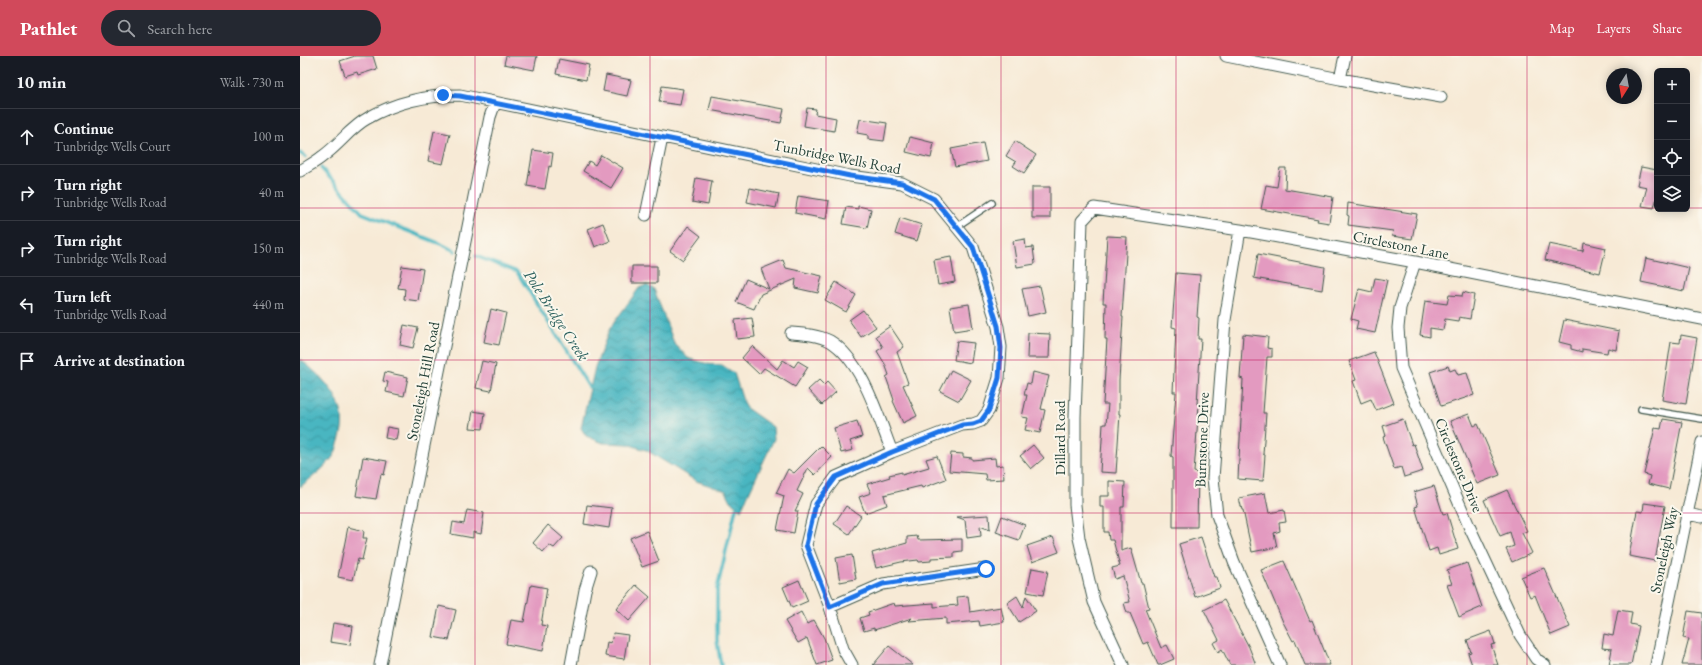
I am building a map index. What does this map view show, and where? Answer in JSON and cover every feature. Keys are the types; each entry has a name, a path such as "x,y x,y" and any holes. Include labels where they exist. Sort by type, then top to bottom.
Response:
{"street":[{"path":"1226,56 1340,80 1440,98"},
{"path":"1340,80 1345,56"},
{"name":"Tunbridge Wells Road","path":"300,171 323,156 367,118 394,105 410,100 443,95 460,96 850,176 902,183 934,199 973,247 998,326 1001,348 999,378 989,410 981,421 973,424 962,425 892,452 836,477 816,504 806,545 830,607 843,648 852,665"},
{"name":"Stoneleigh Hill Road","path":"380,665 490,117 495,103"},
{"path":"646,215 662,138"},
{"name":"Circlestone Lane","path":"1094,208 1240,230 1415,262 1702,319"},
{"name":"Dillard Road","path":"1094,208 1082,221 1074,417 1075,504 1080,538 1094,602 1122,665"},
{"name":"Burnstone Drive","path":"1240,230 1225,320 1213,478 1217,515 1224,536 1280,665"},
{"name":"Circlestone Drive","path":"1415,262 1400,308 1398,328 1401,368 1469,526 1520,635 1536,659 1545,665"},
{"path":"791,333 810,334 830,341 851,360 861,377 892,452"},
{"name":"Stoneleigh Way","path":"1656,665 1702,442"},
{"path":"1687,514 1702,517"},
{"path":"830,607 883,584 986,569"},
{"path":"571,665 585,590 591,571"}],"lane":[{"path":"956,227 992,203"},
{"path":"1641,409 1702,419"}],"water":[{"path":"646,285 654,289 674,343 688,358 708,364 722,365 734,373 745,407 773,427 774,439 741,510 731,501 726,491 696,481 646,450 627,444 603,443 586,436 581,428 595,367 610,328 639,288"},
{"path":"300,359 319,376 334,394 342,416 342,428 335,452 329,462 300,487"}],"building":[{"path":"355,56 373,56 377,69 358,75 357,72 345,76 340,61"},
{"path":"506,56 537,56 534,70 504,64"},
{"path":"559,59 589,65 586,80 556,74"},
{"path":"606,75 631,80 627,96 603,91"},
{"path":"662,86 683,89 680,105 659,102"},
{"path":"712,96 784,109 781,123 709,110"},
{"path":"807,108 816,109 815,114 836,118 834,131 804,126"},
{"path":"860,119 887,123 884,141 868,139 868,135 857,133"},
{"path":"434,131 450,134 443,164 428,161"},
{"path":"910,137 934,143 931,158 906,152"},
{"path":"1015,141 1036,155 1024,173 1013,166 1016,162 1006,156"},
{"path":"983,143 987,161 955,167 951,149"},
{"path":"533,150 553,153 545,189 527,186"},
{"path":"601,155 623,168 611,188 583,171 589,161 595,165"},
{"path":"1641,167 1654,169 1654,208 1642,206 1647,187 1637,185"},
{"path":"1280,168 1286,168 1285,189 1333,197 1329,223 1317,221 1318,219 1261,209 1266,185 1277,187"},
{"path":"696,178 712,181 708,205 692,202"},
{"path":"1032,187 1050,187 1050,218 1032,218"},
{"path":"750,188 779,194 776,208 747,202"},
{"path":"798,196 829,201 826,219 795,213"},
{"path":"1348,203 1417,214 1412,239 1392,236 1393,231 1348,225"},
{"path":"858,206 871,209 867,228 843,224 846,207 858,209"},
{"path":"900,218 922,225 917,241 895,234"},
{"path":"603,223 610,241 595,247 588,229"},
{"path":"688,226 701,236 683,260 670,251"},
{"path":"1107,236 1127,237 1119,380 1120,414 1116,473 1100,472 1103,424 1106,424 1108,404 1103,404 1107,339 1105,339 1106,303 1103,303"},
{"path":"1025,239 1026,248 1033,247 1035,264 1017,267 1013,241"},
{"path":"1584,243 1606,248 1600,273 1545,260 1549,244 1583,251"},
{"path":"1258,254 1325,267 1322,290 1254,278"},
{"path":"951,257 955,282 938,285 934,260"},
{"path":"1646,258 1689,268 1684,291 1641,282"},
{"path":"783,260 786,268 822,276 818,293 795,288 796,279 761,294 754,309 736,302 746,279 769,289 761,269"},
{"path":"402,266 423,269 418,301 404,299 405,289 398,288"},
{"path":"632,266 657,266 657,283 632,283"},
{"path":"1176,273 1200,275 1197,317 1199,318 1198,339 1201,339 1197,404 1199,404 1194,472 1198,473 1197,527 1173,527 1173,457 1171,456 1176,392 1173,392 1176,328 1172,327"},
{"path":"1375,278 1387,280 1375,333 1356,329 1358,321 1351,319 1359,289 1372,292"},
{"path":"836,282 856,295 846,312 825,300"},
{"path":"1040,286 1046,312 1028,316 1022,289"},
{"path":"1463,292 1474,295 1470,319 1459,317 1458,321 1445,319 1443,330 1430,328 1430,337 1420,335 1425,301 1447,304 1449,295 1462,296"},
{"path":"969,304 973,328 954,331 950,307"},
{"path":"491,309 506,313 499,345 484,342"},
{"path":"863,310 876,327 861,337 849,320"},
{"path":"752,318 755,337 737,339 735,320"},
{"path":"1564,320 1619,331 1616,350 1608,348 1607,353 1582,349 1582,352 1571,349 1571,345 1559,342"},
{"path":"404,325 418,328 413,348 400,345"},
{"path":"890,326 904,347 897,352 908,383 903,385 917,416 903,423 893,401 894,400 886,377 889,375 885,364 877,351 883,347 876,336"},
{"path":"1028,333 1050,334 1049,358 1027,358"},
{"path":"1243,334 1268,337 1267,348 1272,349 1272,357 1267,357 1263,413 1266,413 1263,481 1238,479 1243,379 1240,378"},
{"path":"1681,335 1697,338 1686,404 1662,400 1671,342 1680,343"},
{"path":"957,341 974,343 971,363 954,360"},
{"path":"752,346 777,369 783,360 794,367 798,361 808,367 795,387 764,368 759,374 742,358"},
{"path":"1374,352 1394,403 1376,410 1371,399 1361,403 1353,381 1356,380 1349,361"},
{"path":"482,361 496,364 491,391 476,388"},
{"path":"1448,366 1450,371 1455,369 1458,375 1467,373 1474,395 1441,406 1430,372"},
{"path":"951,370 971,380 959,401 940,391"},
{"path":"385,372 408,377 404,396 386,392 388,382 383,381"},
{"path":"1033,372 1049,376 1041,409 1045,410 1040,433 1025,430 1028,418 1022,417 1027,395 1024,395 1027,383 1031,384"},
{"path":"819,380 824,385 827,382 836,392 822,405 808,390"},
{"path":"473,411 485,413 483,429 470,428"},
{"path":"1469,414 1474,426 1478,424 1500,475 1477,484 1450,421"},
{"path":"1403,419 1412,445 1414,444 1423,471 1404,477 1401,467 1394,469 1383,437 1386,436 1383,426"},
{"path":"1663,419 1682,422 1669,489 1648,484 1650,476 1644,474 1655,428 1661,429"},
{"path":"857,421 862,437 850,441 853,450 841,453 834,428"},
{"path":"387,427 398,429 396,440 385,438"},
{"path":"1033,445 1044,458 1031,469 1020,456"},
{"path":"821,446 832,457 815,475 808,468 797,491 803,494 795,511 798,511 794,533 777,530 784,496 776,493 788,469 794,473"},
{"path":"951,453 963,454 963,457 972,458 972,460 995,458 996,466 1003,465 1004,479 986,480 985,474 949,471"},
{"path":"937,456 946,479 922,488 921,486 884,495 887,505 865,513 859,497 871,493 867,484 890,477 889,475 902,472 902,475 929,467 926,459"},
{"path":"363,457 387,461 384,475 381,474 376,499 356,496"},
{"path":"1109,481 1125,482 1124,507 1121,507 1121,551 1131,548 1141,583 1143,583 1149,608 1145,609 1161,648 1167,645 1174,659 1160,665 1158,665 1148,642 1143,644 1130,613 1127,613 1124,603 1130,602 1123,576 1115,579 1112,568 1120,566 1113,540 1109,540 1108,532 1104,532 1104,507 1100,507 1100,496 1109,496"},
{"path":"1434,486 1443,514 1447,513 1458,549 1439,555 1437,548 1429,551 1415,507 1418,506 1414,492"},
{"path":"1507,490 1527,531 1522,533 1532,553 1512,562 1506,549 1514,546 1510,532 1500,536 1484,500"},
{"path":"1265,493 1269,513 1284,510 1286,522 1279,523 1280,531 1274,533 1277,547 1252,552 1239,498"},
{"path":"1644,503 1665,506 1655,561 1629,556 1637,511 1643,512"},
{"path":"587,505 612,508 609,528 584,524"},
{"path":"846,506 861,516 849,534 834,524"},
{"path":"467,510 484,513 481,534 473,532 473,538 451,534 453,522 464,524"},
{"path":"989,515 990,530 980,526 981,536 967,538 965,520 957,517"},
{"path":"1002,516 1025,525 1019,540 996,532"},
{"path":"548,525 563,538 554,548 549,545 543,552 533,543"},
{"path":"348,527 364,531 363,538 367,538 362,560 358,559 353,580 338,577"},
{"path":"647,531 659,561 642,567 630,538"},
{"path":"917,536 918,540 962,539 962,551 954,552 954,557 931,558 931,561 919,562 918,560 901,562 876,568 872,553 907,543 907,537"},
{"path":"1053,537 1059,552 1032,562 1027,546"},
{"path":"1201,537 1214,577 1217,577 1220,588 1195,597 1179,544"},
{"path":"852,555 856,579 840,582 836,558"},
{"path":"1284,561 1310,621 1312,620 1330,665 1305,665 1295,640 1293,641 1283,622 1261,570"},
{"path":"1467,563 1482,607 1459,617 1447,585 1452,584 1447,570"},
{"path":"1032,568 1048,571 1043,595 1027,592"},
{"path":"1544,568 1570,627 1551,635 1535,595 1530,597 1521,577"},
{"path":"799,580 808,601 792,608 783,587"},
{"path":"531,585 547,588 541,625 547,626 543,651 506,644 511,620 524,622"},
{"path":"636,585 650,597 629,621 616,609"},
{"path":"968,596 970,612 1001,607 1004,622 980,626 979,621 946,624 946,618 909,621 912,618 874,630 874,628 864,631 860,618 869,615 868,612 894,603 895,606 934,603 934,607 958,605 957,597"},
{"path":"1017,596 1023,607 1026,596 1036,611 1019,622 1007,603"},
{"path":"1224,600 1249,647 1256,665 1230,665 1222,649 1218,652 1213,643 1219,640 1204,610"},
{"path":"439,606 456,610 449,640 433,637"},
{"path":"1618,610 1632,612 1630,624 1639,626 1631,665 1609,665 1612,649 1602,648 1604,634 1613,636"},
{"path":"1688,611 1702,613 1702,665 1682,665 1689,639 1683,638"},
{"path":"801,612 807,624 814,620 824,638 832,660 817,665 807,638 798,643 785,621"},
{"path":"333,623 353,626 350,645 330,642"},
{"path":"1491,631 1495,644 1491,645 1498,665 1472,665 1468,653 1471,652 1467,640"},
{"path":"613,633 628,635 624,659 605,656 607,642 611,643"},
{"path":"889,646 913,665 873,665"}],"waterway":[{"name":"Pole Bridge Creek","path":"300,153 305,157"},
{"name":"Pole Bridge Creek","path":"321,168 362,213 455,251"},
{"name":"Pole Bridge Creek","path":"476,256 517,272 589,387"},
{"name":"Pole Bridge Creek","path":"721,665 717,641 717,589 736,508"}],"route":[{"path":"443,95 460,96 850,176 902,183 934,199 973,247 998,326 1001,348 999,378 989,410 981,421 973,424 962,425 892,452 836,477 816,504 806,545 830,607 883,584 986,569"}]}
